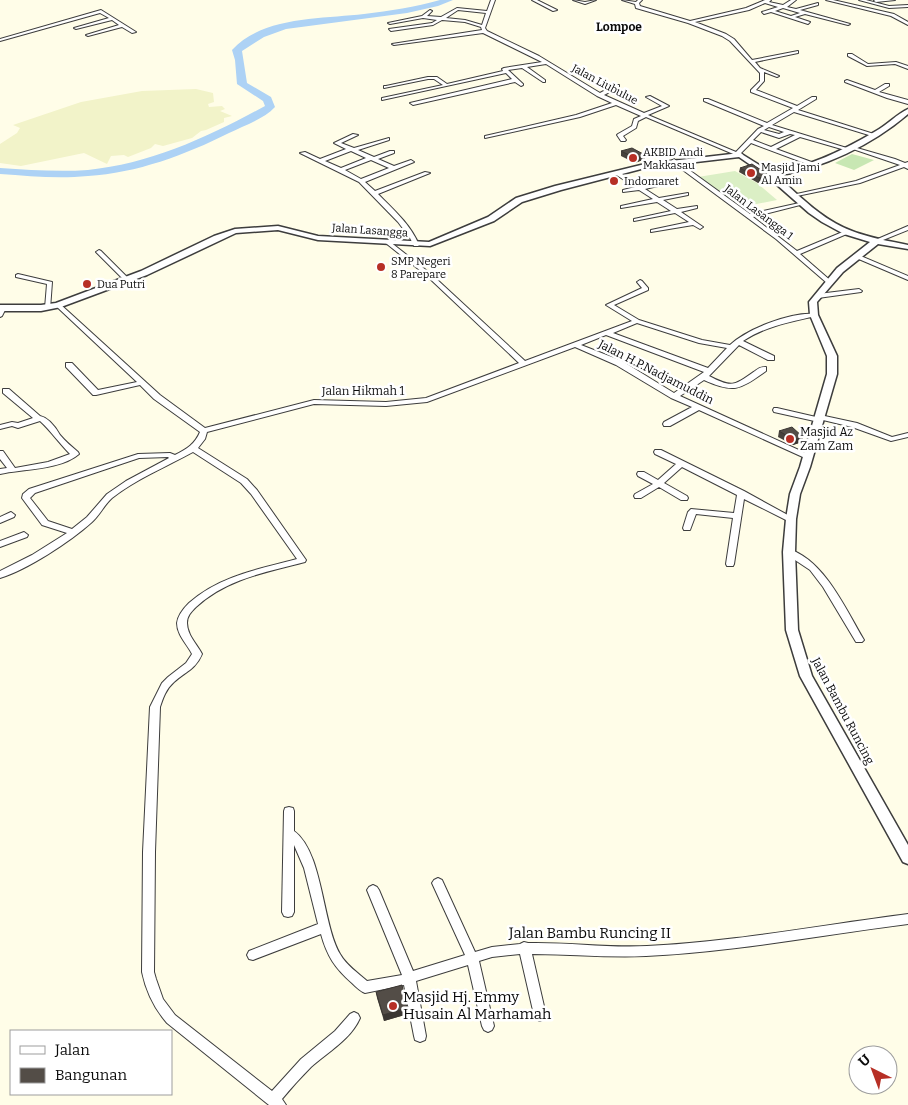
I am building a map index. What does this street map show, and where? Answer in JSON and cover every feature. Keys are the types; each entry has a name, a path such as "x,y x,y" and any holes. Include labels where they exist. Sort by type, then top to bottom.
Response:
{"street":[{"path":"394,44 484,29 488,12 494,0"},
{"path":"534,0 555,10"},
{"path":"575,0 584,3 594,0"},
{"path":"624,0 638,2 638,7 690,22 732,40 760,69 763,76 762,81 753,91 795,109 874,135"},
{"path":"764,13 784,6 794,0"},
{"path":"828,0 898,17 908,16"},
{"path":"861,0 893,0"},
{"path":"690,22 747,10 767,1 848,24"},
{"path":"869,1 889,7 908,6"},
{"path":"798,9 817,4"},
{"path":"392,30 433,24 457,9 488,12"},
{"path":"424,18 430,11"},
{"path":"771,11 808,23"},
{"path":"0,40 101,12 134,32"},
{"path":"791,17 806,12"},
{"path":"898,17 908,24"},
{"path":"76,28 113,18"},
{"path":"390,23 424,18 441,20"},
{"name":"Jalan Liubulue","path":"441,20 465,21 484,29 616,103 738,155"},
{"path":"88,34 123,25"},
{"path":"753,62 796,52"},
{"path":"850,54 867,65 896,64 908,68"},
{"path":"506,72 504,69 546,63"},
{"path":"524,66 544,81"},
{"path":"760,69 777,76"},
{"path":"384,99 506,72"},
{"path":"506,72 521,85"},
{"path":"386,87 429,78 434,78 445,84"},
{"path":"465,80 478,87"},
{"path":"413,103 515,80"},
{"path":"847,81 908,102"},
{"path":"406,83 433,98"},
{"path":"875,92 887,85"},
{"path":"599,94 617,86"},
{"path":"623,140 621,134 635,126 636,120 666,106 648,97"},
{"path":"814,98 760,130 738,155 771,176 802,203 826,220 847,232 876,241 908,247"},
{"path":"706,100 767,125 907,165"},
{"path":"487,137 578,116 616,103"},
{"path":"771,176 796,172 815,165 874,135 908,111"},
{"path":"760,130 779,136 789,132"},
{"path":"355,135 337,142 393,168"},
{"path":"771,149 800,135"},
{"path":"319,161 387,139"},
{"path":"750,141 815,165"},
{"path":"341,170 392,152"},
{"path":"303,153 360,181 400,220 415,240 416,245"},
{"name":"Jalan Lasangga","path":"1,310 48,308 58,305 127,280 226,234 242,230 278,228 318,238 425,245 434,243 487,220 523,199 617,173 674,161 738,155"},
{"name":"Jalan Lasangga 1","path":"674,161 797,253 829,282"},
{"path":"360,181 411,162"},
{"path":"794,196 858,182 907,165"},
{"path":"373,194 427,172"},
{"path":"617,173 697,225 653,231"},
{"path":"625,192 669,182"},
{"path":"623,208 686,194"},
{"path":"749,216 802,203"},
{"path":"636,220 695,206"},
{"path":"400,220 406,223 425,245"},
{"path":"674,396 706,374 734,344 752,333 789,319 814,315 814,302 818,296 829,282 856,256 876,241 908,228"},
{"path":"797,253 847,232"},
{"path":"389,243 429,275 525,364"},
{"path":"99,252 127,280"},
{"path":"856,256 908,278"},
{"path":"18,276 50,283 48,308"},
{"path":"640,282 646,289 609,305 637,321 701,342 734,344 771,358"},
{"path":"818,296 859,291"},
{"path":"0,575 40,556 90,518 115,493 193,449 201,439 204,431 157,397 58,305"},
{"name":"Jalan Bambu Runcing","path":"814,315 832,356 833,364 832,374 795,494 791,519 788,552 792,630 806,676 908,858"},
{"name":"Jalan Hikmah 1","path":"204,431 314,402 386,404 418,402 447,394 576,345 604,332 637,321"},
{"path":"604,332 706,374 722,386 732,388 741,385 763,369"},
{"name":"Jalan H.P.Nadjamuddin","path":"576,345 619,363 674,396 808,456"},
{"path":"70,365 96,393 140,382"},
{"path":"0,472 10,468 23,469 75,455 56,436 56,431 6,391"},
{"path":"667,424 698,407"},
{"path":"777,410 854,425 892,439 908,435"},
{"path":"0,427 12,424 18,426 38,418"},
{"path":"193,449 244,481 254,492 302,560 228,581 213,588 200,598 182,620 181,627 198,654 195,662 171,679 160,692 155,707 149,852 148,972 152,990 159,1005 171,1019 276,1103 291,1079 310,1059 338,1037 354,1018"},
{"path":"658,452 791,519"},
{"path":"0,453 10,468"},
{"path":"73,532 45,523 26,496 32,492 138,456 170,455 175,459"},
{"path":"638,496 658,484 681,464"},
{"path":"641,474 684,498"},
{"path":"730,564 740,494"},
{"path":"687,528 694,511 736,516"},
{"path":"0,520 11,515"},
{"path":"0,544 24,535"},
{"path":"788,552 807,562 827,585 859,640"},
{"path":"288,912 289,811"},
{"path":"253,955 325,927 308,864 296,836 289,833"},
{"path":"438,883 472,958 488,1026"},
{"path":"374,890 409,977 420,1036"},
{"name":"Jalan Bambu Runcing II","path":"325,927 334,956 365,987 396,982 492,952 524,947 590,951 686,949 908,919"},
{"path":"524,947 540,1015"}],"green space":[{"path":"196,89 213,93 214,102 208,104 209,107 222,106 225,109 220,111 232,116 224,118 224,122 201,131 192,138 163,146 155,144 151,148 128,157 124,155 111,156 107,164 84,153 21,166 0,163 0,144 17,133 20,128 13,125 81,102 142,91"},
{"path":"852,154 874,160 854,170 835,163"},
{"path":"735,171 757,183 777,200 741,207 698,177"}],"building":[{"path":"632,148 645,155 635,158 621,151"},
{"path":"752,164 770,176 759,178 740,168"},
{"path":"792,427 803,437 794,440 779,431"},
{"name":"Masjid Hj. Emmy Husain Al Marhamah","path":"402,985 407,1008 383,1015 376,992"}],"waterway":[{"path":"0,171 62,174 99,172 144,163 188,148 230,129 270,107 267,99 242,84 240,60 237,50 257,37 286,26 392,13 421,8 449,0"}],"place":[{"name":"AKBID Andi Makkasau","path":"633,158"},
{"name":"Masjid Jami Al Amin","path":"751,173"},
{"name":"Indomaret","path":"614,181"},
{"name":"SMP Negeri 8 Parepare","path":"381,267"},
{"name":"Dua Putri","path":"87,284"},
{"name":"Masjid Az Zam Zam","path":"790,439"},
{"name":"Masjid Hj. Emmy Husain Al Marhamah","path":"393,1006"}],"district":[{"name":"Lompoe","path":"619,27"}]}
